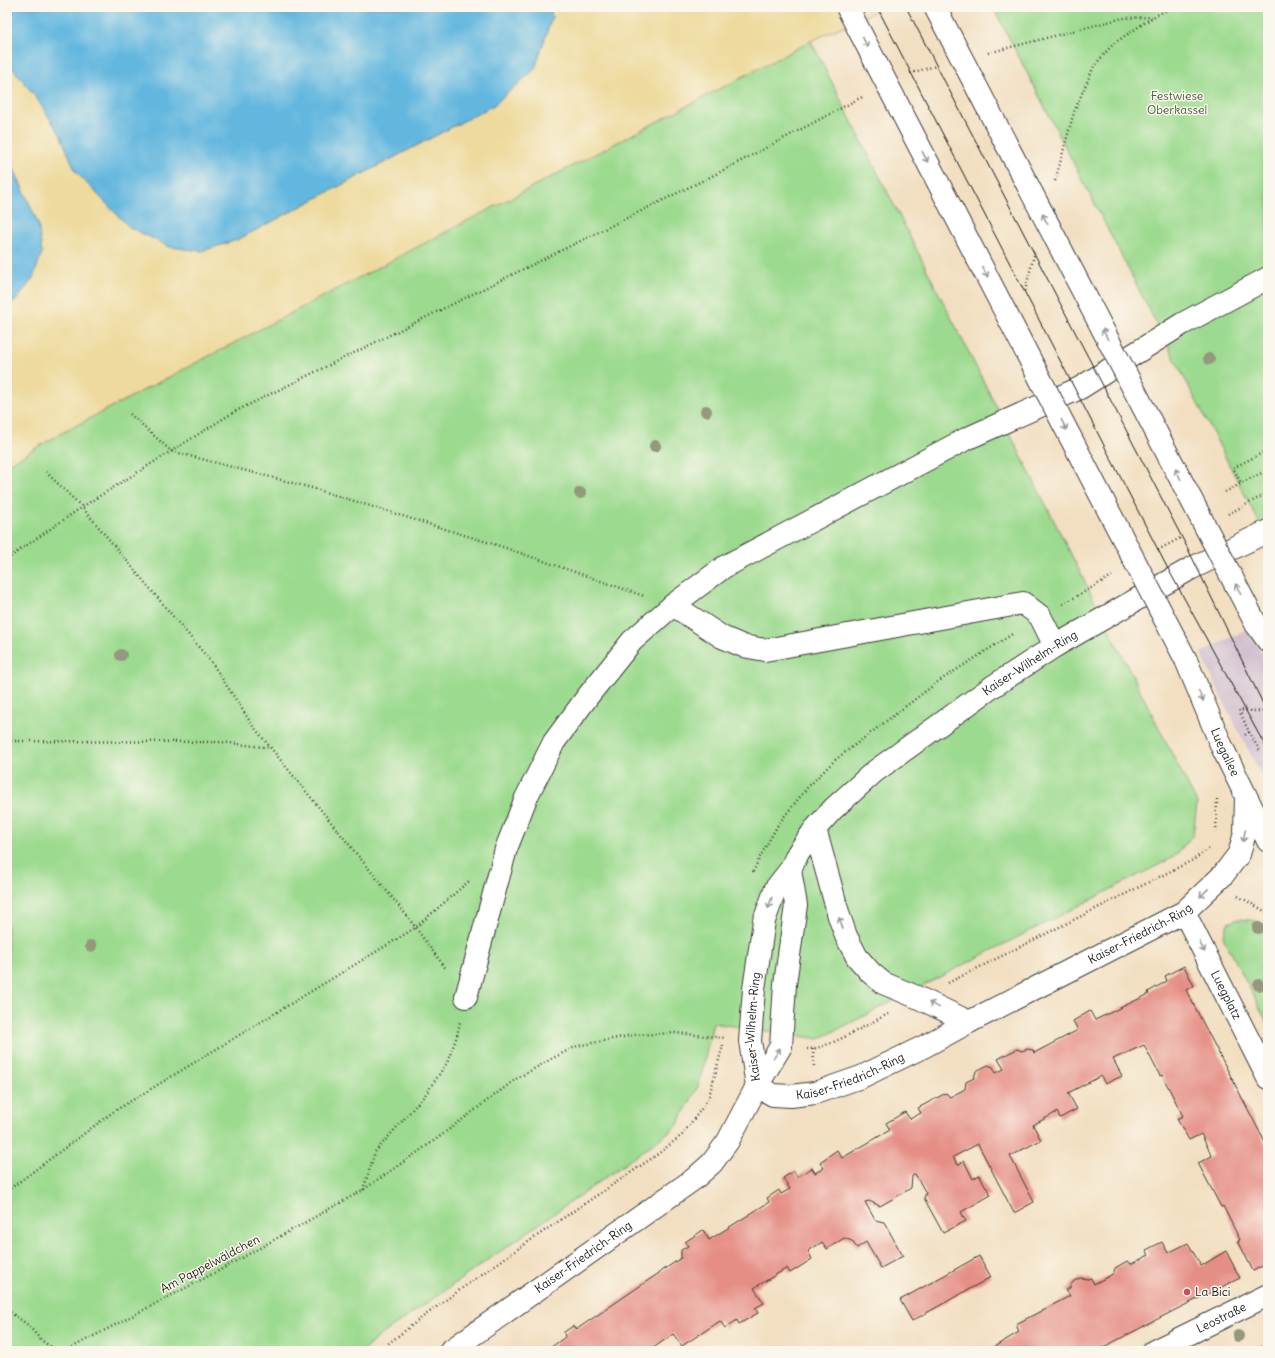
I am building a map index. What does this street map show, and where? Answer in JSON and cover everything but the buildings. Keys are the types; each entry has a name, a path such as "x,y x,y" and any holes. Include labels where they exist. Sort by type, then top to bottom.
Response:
{"street":[{"name":"Luegallee","path":"847,7 1186,660 1222,747 1268,842"},
{"path":"935,7 1262,633"},
{"path":"466,997 506,849 526,798 554,742 588,696 632,641 673,606 724,567 966,439 1080,388 1182,324 1268,278"},
{"name":"Kaiser-Wilhelm-Ring","path":"757,1086 750,1041 754,989 764,921 776,888 790,870 798,853 815,829 874,772 992,687 1055,646 1190,569 1268,531"},
{"path":"673,606 722,637 743,646 765,650 1023,603 1040,616 1055,646"},
{"name":"Kaiser-Friedrich-Ring","path":"450,1351 694,1179 712,1163 728,1141 757,1086 773,1095 791,1096 815,1093 861,1077 886,1066 1184,912 1223,875 1239,854 1246,833 1246,797"},
{"path":"815,829 838,916 857,957 871,973 883,983 969,1022"},
{"name":"Kaiser-Wilhelm-Ring","path":"757,1086 781,1046 785,984 796,905 790,870"},
{"name":"Luegplatz","path":"1184,912 1268,1078"},
{"name":"Leostraße","path":"1154,1351 1268,1295"}],"path":[{"path":"1074,112 1094,66 1113,44 1153,17 1173,7"},
{"path":"1039,40 1123,18 1153,17"},
{"path":"7,560 82,507 234,412 720,172 869,93"},
{"path":"130,414 171,451 312,488 503,548 673,606"},
{"path":"1268,455 1266,451 1233,468 1241,483 1268,469"},
{"path":"1225,492 1268,469"},
{"path":"46,472 82,507 212,663 253,726 415,928 466,997 457,1036 447,1063 425,1095 375,1152 363,1190"},
{"path":"1250,732 1260,751"},
{"path":"7,741 221,742 272,748"},
{"path":"1216,834 1217,816"},
{"path":"781,1046 794,1049 813,1049 826,1046 918,998 1193,860 1209,848"},
{"path":"7,1191 113,1112 415,928 472,878"},
{"path":"1235,893 1268,913"},
{"name":"Am Pappelwäldchen","path":"65,1351 222,1268 363,1190 435,1140 516,1079 577,1046 633,1035 677,1032 750,1041"},
{"path":"379,1351 488,1269 658,1154 682,1135 708,1100 725,1038"},
{"path":"7,1310 28,1325 41,1340 57,1351"}],"shaded area":[{"path":"1247,629 1268,662 1268,788 1225,705 1201,653"}],"green space":[{"name":"Festwiese Oberkassel","path":"993,7 1268,7 1268,539 1265,534"},
{"path":"811,41 1197,803 1193,835 1174,857 819,1039 713,1023 699,1084 677,1126 377,1338 363,1351 7,1351 7,465 58,435"},
{"path":"1239,919 1258,922 1268,927 1268,1024 1223,937 1228,923"}],"sand":[{"path":"550,7 884,7 811,41 58,435 7,465 7,304 16,301 38,223 7,153 7,61 35,96 60,134 76,172 202,251 237,240 494,105 552,17"}],"water":[{"path":"7,7 550,7 552,17 535,69 494,105 237,240 202,251 170,247 129,227 76,172 60,134 35,96 7,61"},
{"path":"7,153 38,223 42,253 33,278 16,301 7,304"}],"tram line":[{"path":"877,7 1167,567 1268,751"},
{"path":"906,7 1188,549 1268,714"}],"place":[{"name":"La Bici","path":"1187,1292"}]}
